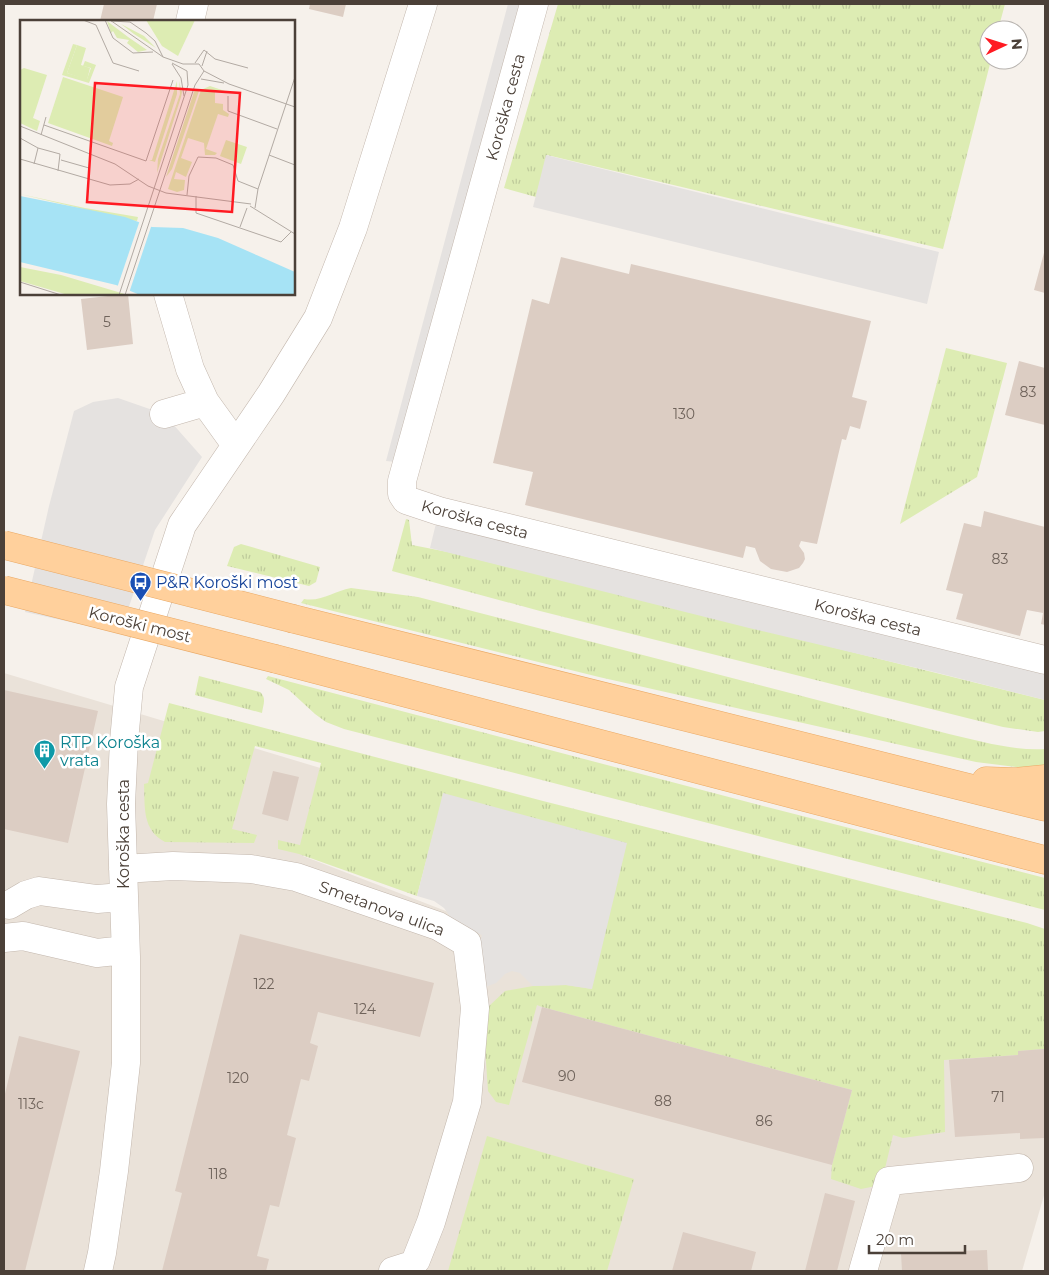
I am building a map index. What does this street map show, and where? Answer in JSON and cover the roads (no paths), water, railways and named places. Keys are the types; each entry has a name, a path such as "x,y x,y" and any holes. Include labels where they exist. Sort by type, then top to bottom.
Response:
{"main road":[{"path":"4,544 294,619 1045,807"},
{"name":"Koroški most","path":"4,590 1045,860"},
{"path":"937,781 1015,782 1045,779"}],"street":[{"path":"190,20 194,4"},
{"name":"Koroška cesta","path":"98,1271 114,1171 126,1063 121,804 129,686 182,525 271,394 318,318 353,228 423,4"},
{"name":"Koroška cesta","path":"534,4 402,482 402,494 406,500 439,511 1045,660"},
{"path":"168,295 190,369 205,402 236,445"},
{"path":"164,414 205,402"},
{"name":"Smetanova ulica","path":"123,870 173,866 250,869 296,877 438,926 467,943 474,1008 467,1102 431,1222 416,1260 412,1264 394,1271"},
{"path":"9,905 26,895 39,891 97,899 123,897"},
{"path":"4,938 23,936 98,953 125,950"},
{"path":"863,1271 889,1181 1019,1168"}],"place":[{"name":"P&R Koroški most","path":"140,601"},
{"name":"RTP Koroška vrata","path":"44,770"}]}
